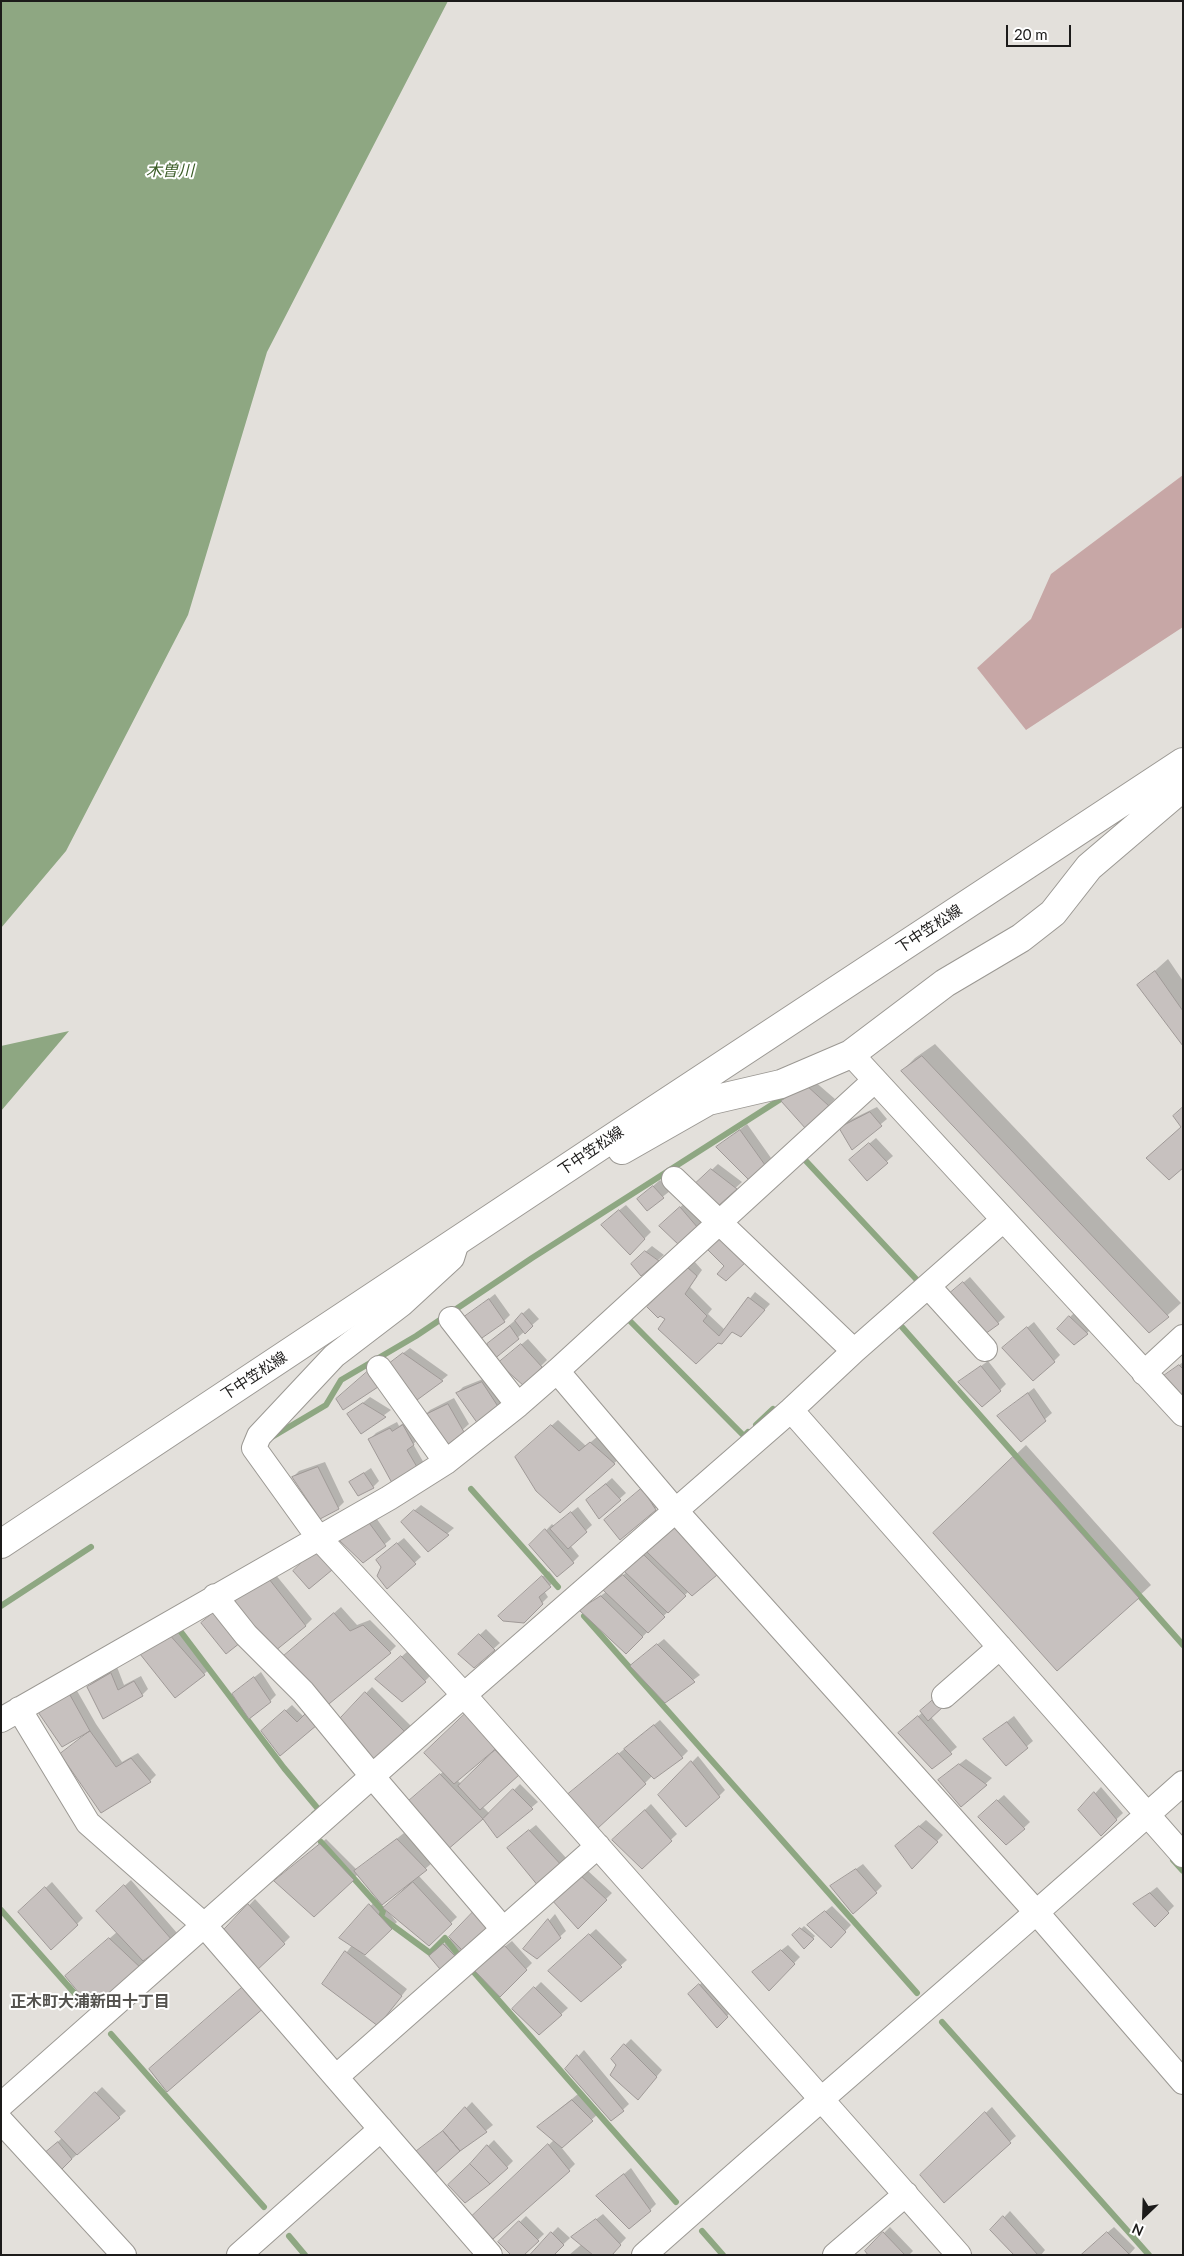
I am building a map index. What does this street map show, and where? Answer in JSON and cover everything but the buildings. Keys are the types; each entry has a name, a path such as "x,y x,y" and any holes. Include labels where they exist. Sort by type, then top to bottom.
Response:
{"main road":[{"name":"下中笠松線","path":"1,1544 457,1242 579,1158 1183,762"},
{"path":"579,1158 609,1156 708,1101 781,1084 850,1054 945,983 1021,938 1054,913 1089,866 1183,787"}],"street":[{"path":"850,1054 1183,1414"},
{"path":"490,2255 204,1925 88,1823 10,1714 388,1498 446,1462 518,1405 557,1371 874,1081"},
{"path":"674,1179 854,1351"},
{"path":"1,2105 464,1695 791,1410 854,1351 1002,1220"},
{"path":"457,1242 452,1258 402,1304 334,1356 260,1436 254,1448 318,1537 464,1695 959,2255"},
{"path":"928,1286 985,1349"},
{"path":"451,1319 518,1405"},
{"path":"1144,1373 1183,1337"},
{"path":"379,1368 446,1462"},
{"path":"557,1371 675,1510 1037,1913 1183,2082"},
{"path":"791,1410 1183,1854"},
{"path":"215,1596 246,1635 303,1692 503,1929"},
{"path":"944,1696 1000,1647"},
{"path":"644,2255 821,2098 1037,1913 1183,1783"},
{"path":"336,2077 598,1846"},
{"path":"1,2121 124,2255"},
{"path":"239,2255 381,2129"},
{"path":"835,2255 906,2194"}],"shaded area":[{"path":"1183,475 1183,627 1026,730 977,668 1031,619 1051,574"}],"water":[{"name":"木曽川","path":"1,1 448,1 267,352 188,615 66,851 1,928"},
{"path":"69,1031 1,1111 1,1046"}],"waterway":[{"path":"272,1437 326,1405 341,1380 416,1336 532,1258 787,1095"},
{"path":"806,1161 917,1280"},
{"path":"629,1320 744,1436 748,1432"},
{"path":"902,1327 1183,1645"},
{"path":"756,1425 773,1409"},
{"path":"471,1489 558,1587"},
{"path":"1,1606 91,1547"},
{"path":"584,1616 917,1993"},
{"path":"178,1628 284,1768 319,1810 314,1814"},
{"path":"321,1842 383,1911 381,1917 430,1953 445,1938 460,1957"},
{"path":"1173,1860 1183,1871"},
{"path":"1,1910 85,2005"},
{"path":"472,1970 676,2202"},
{"path":"942,2022 1149,2255"},
{"path":"111,2034 264,2207"},
{"path":"702,2231 723,2255"},
{"path":"289,2236 305,2255"}],"district":[{"name":"正木町大浦新田十丁目","path":"90,2002"}]}
